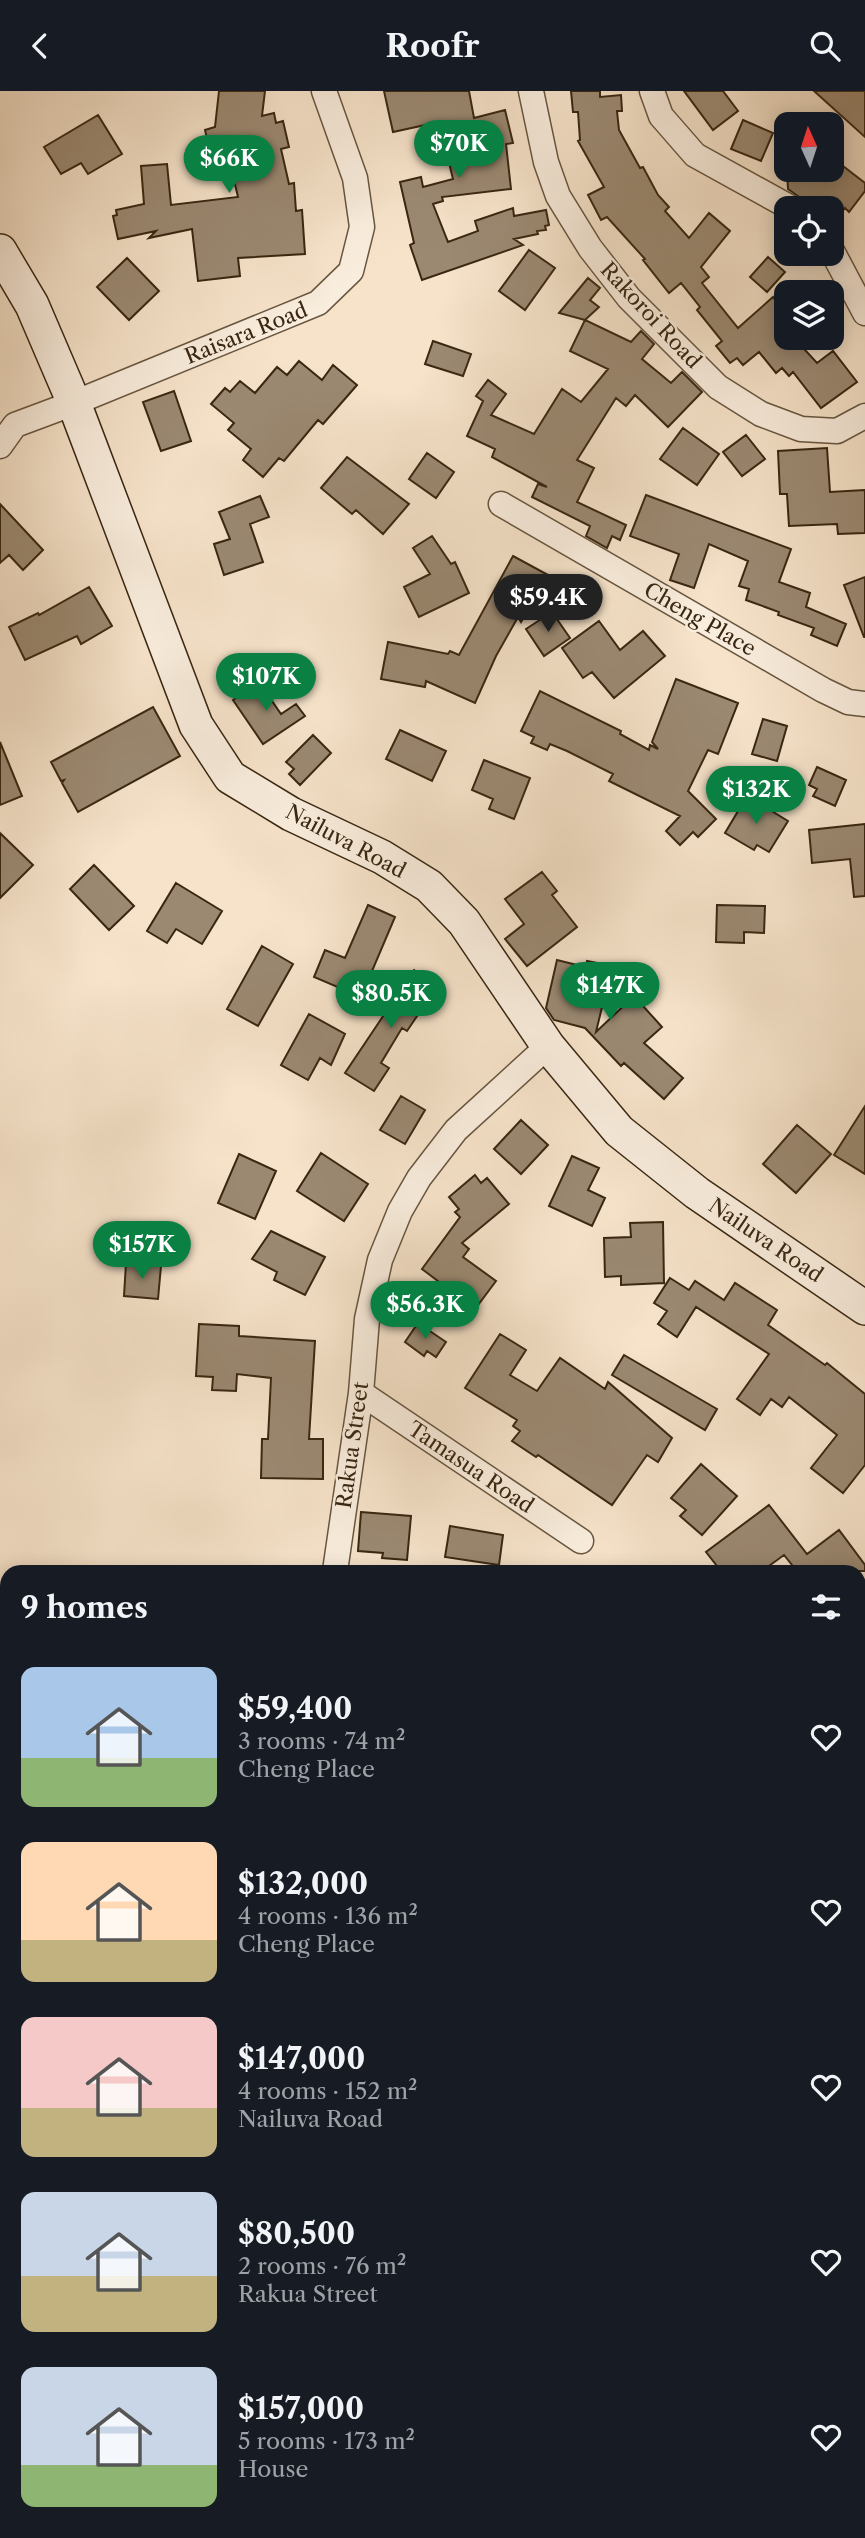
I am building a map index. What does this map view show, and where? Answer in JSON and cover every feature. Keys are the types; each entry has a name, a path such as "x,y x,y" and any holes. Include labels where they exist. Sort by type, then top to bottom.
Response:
{"main road":[{"name":"Nailuva Road","path":"0,251 32,305 74,403 196,726 230,777 290,814 382,857 429,886 464,922 548,1046 619,1131 697,1193 865,1307"}],"street":[{"name":"Raisara Road","path":"0,446 15,425 318,303 351,271 362,227 355,178 324,91"},
{"name":"Rakoroi Road","path":"531,91 558,196 629,298 718,387 761,414 800,429 837,431 865,416"},
{"path":"652,91 661,116 695,155 774,198"},
{"path":"840,266 865,313"},
{"name":"Cheng Place","path":"501,504 823,690 848,702 865,704"},
{"name":"Rakua Street","path":"335,1565 361,1393 367,1319 380,1260 400,1211 419,1178 456,1130 548,1046"},
{"name":"Tamasua Road","path":"361,1393 581,1541"}],"building":[{"path":"219,91 265,91 262,116 274,113 276,123 283,121 289,147 281,149 289,184 294,183 296,211 302,210 305,254 238,258 240,276 198,281 192,229 149,238 156,231 118,239 113,216 117,215 116,210 144,204 141,166 167,164 171,205 238,197 227,151 211,155 205,130 215,127"},
{"path":"384,91 469,91 474,118 505,110 513,143 506,144 511,189 442,197 443,201 433,204 448,242 478,231 475,221 513,208 514,216 546,210 549,225 545,226 546,230 514,239 523,245 422,280 410,245 414,243 400,182 421,177 423,187 453,179 439,122 393,132"},
{"path":"571,91 600,91 600,97 621,95 622,111 617,111 619,130 640,168 643,167 658,195 669,207 665,211 689,238 709,213 730,231 701,267 709,277 702,283 738,328 773,297 774,350 805,350 817,363 833,351 857,382 821,408 793,372 789,376 782,368 776,373 759,352 743,365 737,358 730,363 716,346 722,341 697,310 700,307 681,283 669,293 643,260 645,259 607,217 601,220 588,195 604,187 578,141 578,112 573,112"},
{"path":"684,91 723,91 738,111 713,130"},
{"path":"814,91 865,91 865,137 844,118 844,112 837,112"},
{"path":"98,115 122,154 88,174 81,163 61,174 44,147"},
{"path":"743,120 773,133 761,161 731,149"},
{"path":"844,167 865,183 865,191 849,212 844,209 844,196 798,196 788,189 788,182 844,182"},
{"path":"529,250 555,268 525,310 499,291"},
{"path":"768,257 774,266 785,272 778,280 774,280 774,284 767,292 750,277"},
{"path":"127,258 159,291 129,320 97,287"},
{"path":"588,278 600,288 590,300 599,307 585,320 559,313"},
{"path":"585,320 631,342 641,331 654,344 642,359 671,383 682,372 702,392 668,427 635,395 626,406 616,398 577,460 594,468 577,502 626,525 620,540 612,536 607,548 586,536 590,526 532,497 538,484 547,487 492,457 495,449 467,436 483,401 476,396 488,380 506,394 491,415 534,434 562,389 581,402 608,369 570,351"},
{"path":"433,341 471,354 463,376 425,364"},
{"path":"299,361 322,380 333,365 357,385 323,424 318,420 284,461 279,458 263,477 243,460 251,449 228,430 234,423 211,404 225,388 230,392 240,381 255,393 277,367 287,375"},
{"path":"174,391 191,441 161,451 143,402"},
{"path":"683,428 719,454 697,485 660,459"},
{"path":"746,435 765,459 742,476 723,452"},
{"path":"827,448 830,492 865,490 865,533 838,534 837,524 789,526 787,494 780,494 778,451"},
{"path":"427,453 454,472 436,498 409,479"},
{"path":"347,457 409,504 383,534 356,510 352,514 321,488"},
{"path":"646,495 791,549 779,582 810,593 806,607 846,624 837,646 811,635 814,628 746,600 749,589 739,586 748,561 709,544 694,588 670,580 679,554 630,536"},
{"path":"260,496 269,517 250,524 263,562 224,575 214,544 230,539 219,512"},
{"path":"0,504 43,550 23,570 9,555 0,563"},
{"path":"432,536 451,564 455,562 469,593 419,617 404,587 430,574 413,548"},
{"path":"513,556 548,575 521,622 518,617 496,656 475,703 426,681 425,687 381,679 388,642 448,654 450,651 459,655"},
{"path":"865,577 865,637 864,637 844,585"},
{"path":"89,587 112,626 81,644 77,636 25,660 9,627 38,613 39,615"},
{"path":"552,612 570,638 544,656 526,629"},
{"path":"599,621 620,650 643,631 665,656 614,698 592,672 583,678 562,648"},
{"path":"676,679 738,703 718,754 708,750 688,791 716,819 698,837 693,832 680,845 666,831 680,816 609,781 613,774 567,751 550,744 547,750 531,743 534,737 521,731 540,691 621,731 620,734 649,750 650,745 658,749 652,742"},
{"path":"259,682 281,714 296,704 305,716 263,744 233,700"},
{"path":"153,707 180,756 78,812 62,783 64,780 61,781 51,762"},
{"path":"763,719 787,726 777,761 752,754"},
{"path":"400,730 446,751 432,781 386,759"},
{"path":"313,735 331,753 300,785 289,774 294,769 286,762"},
{"path":"0,742 22,796 0,805"},
{"path":"484,760 530,778 514,819 489,809 493,799 472,790"},
{"path":"817,767 846,780 835,806 813,796 817,789 809,785"},
{"path":"747,796 788,821 769,852 757,845 754,850 725,833"},
{"path":"865,824 865,896 854,897 850,859 812,863 809,830"},
{"path":"0,833 33,865 0,898"},
{"path":"94,865 134,906 109,930 70,889"},
{"path":"542,872 557,891 552,895 577,927 527,966 505,939 524,924 505,899"},
{"path":"176,883 222,911 202,944 176,929 167,943 147,931"},
{"path":"368,905 395,917 361,997 314,977 325,950 345,958"},
{"path":"717,905 765,906 764,933 744,932 744,943 716,942"},
{"path":"262,946 293,964 258,1026 227,1009"},
{"path":"557,960 585,967 587,961 612,966 596,1032 634,996 662,1027 644,1043 683,1078 664,1099 624,1063 621,1066 585,1028 554,1020 546,1008"},
{"path":"414,970 438,985 407,1031 402,1028 381,1063 389,1068 374,1091 345,1073"},
{"path":"309,1014 345,1034 331,1065 320,1058 308,1080 281,1065"},
{"path":"401,1096 425,1110 405,1144 380,1130"},
{"path":"865,1106 865,1174 834,1155"},
{"path":"521,1120 548,1145 521,1174 494,1149"},
{"path":"797,1125 831,1154 796,1193 763,1164"},
{"path":"321,1153 368,1184 344,1221 297,1191"},
{"path":"239,1154 276,1171 255,1219 218,1203"},
{"path":"572,1156 599,1168 588,1190 605,1198 592,1226 549,1206"},
{"path":"475,1175 481,1183 487,1178 509,1204 462,1243 469,1249 463,1257 496,1281 475,1309 422,1269 460,1217 455,1212 459,1209 449,1197"},
{"path":"663,1222 664,1283 621,1285 621,1276 605,1277 604,1238 631,1237 630,1223"},
{"path":"271,1231 325,1257 305,1295 274,1280 277,1272 252,1259"},
{"path":"126,1263 161,1266 158,1299 124,1296"},
{"path":"670,1278 689,1290 695,1281 724,1300 735,1283 777,1310 768,1325 825,1365 827,1363 865,1394 865,1465 843,1493 811,1468 837,1435 789,1397 782,1407 771,1399 760,1415 737,1399 769,1354 696,1307 677,1337 658,1324 667,1311 654,1303"},
{"path":"418,1323 446,1342 436,1357 427,1351 424,1356 405,1342"},
{"path":"199,1324 239,1326 239,1336 315,1341 309,1439 323,1439 323,1479 261,1478 262,1439 268,1439 271,1378 237,1374 236,1391 212,1390 213,1377 196,1376"},
{"path":"500,1334 526,1350 510,1375 537,1391 560,1358 605,1389 608,1382 672,1438 658,1462 647,1455 612,1505 538,1455 536,1457 512,1441 520,1431 513,1426 517,1420 465,1388"},
{"path":"624,1355 717,1409 705,1430 612,1375"},
{"path":"701,1464 737,1496 702,1535 680,1516 686,1510 671,1498"},
{"path":"769,1505 807,1554 839,1530 865,1565 792,1565 784,1555 770,1565 716,1565 706,1552"},
{"path":"361,1512 411,1516 407,1560 382,1558 383,1553 358,1551"},
{"path":"450,1526 503,1535 499,1565 445,1557"}]}
